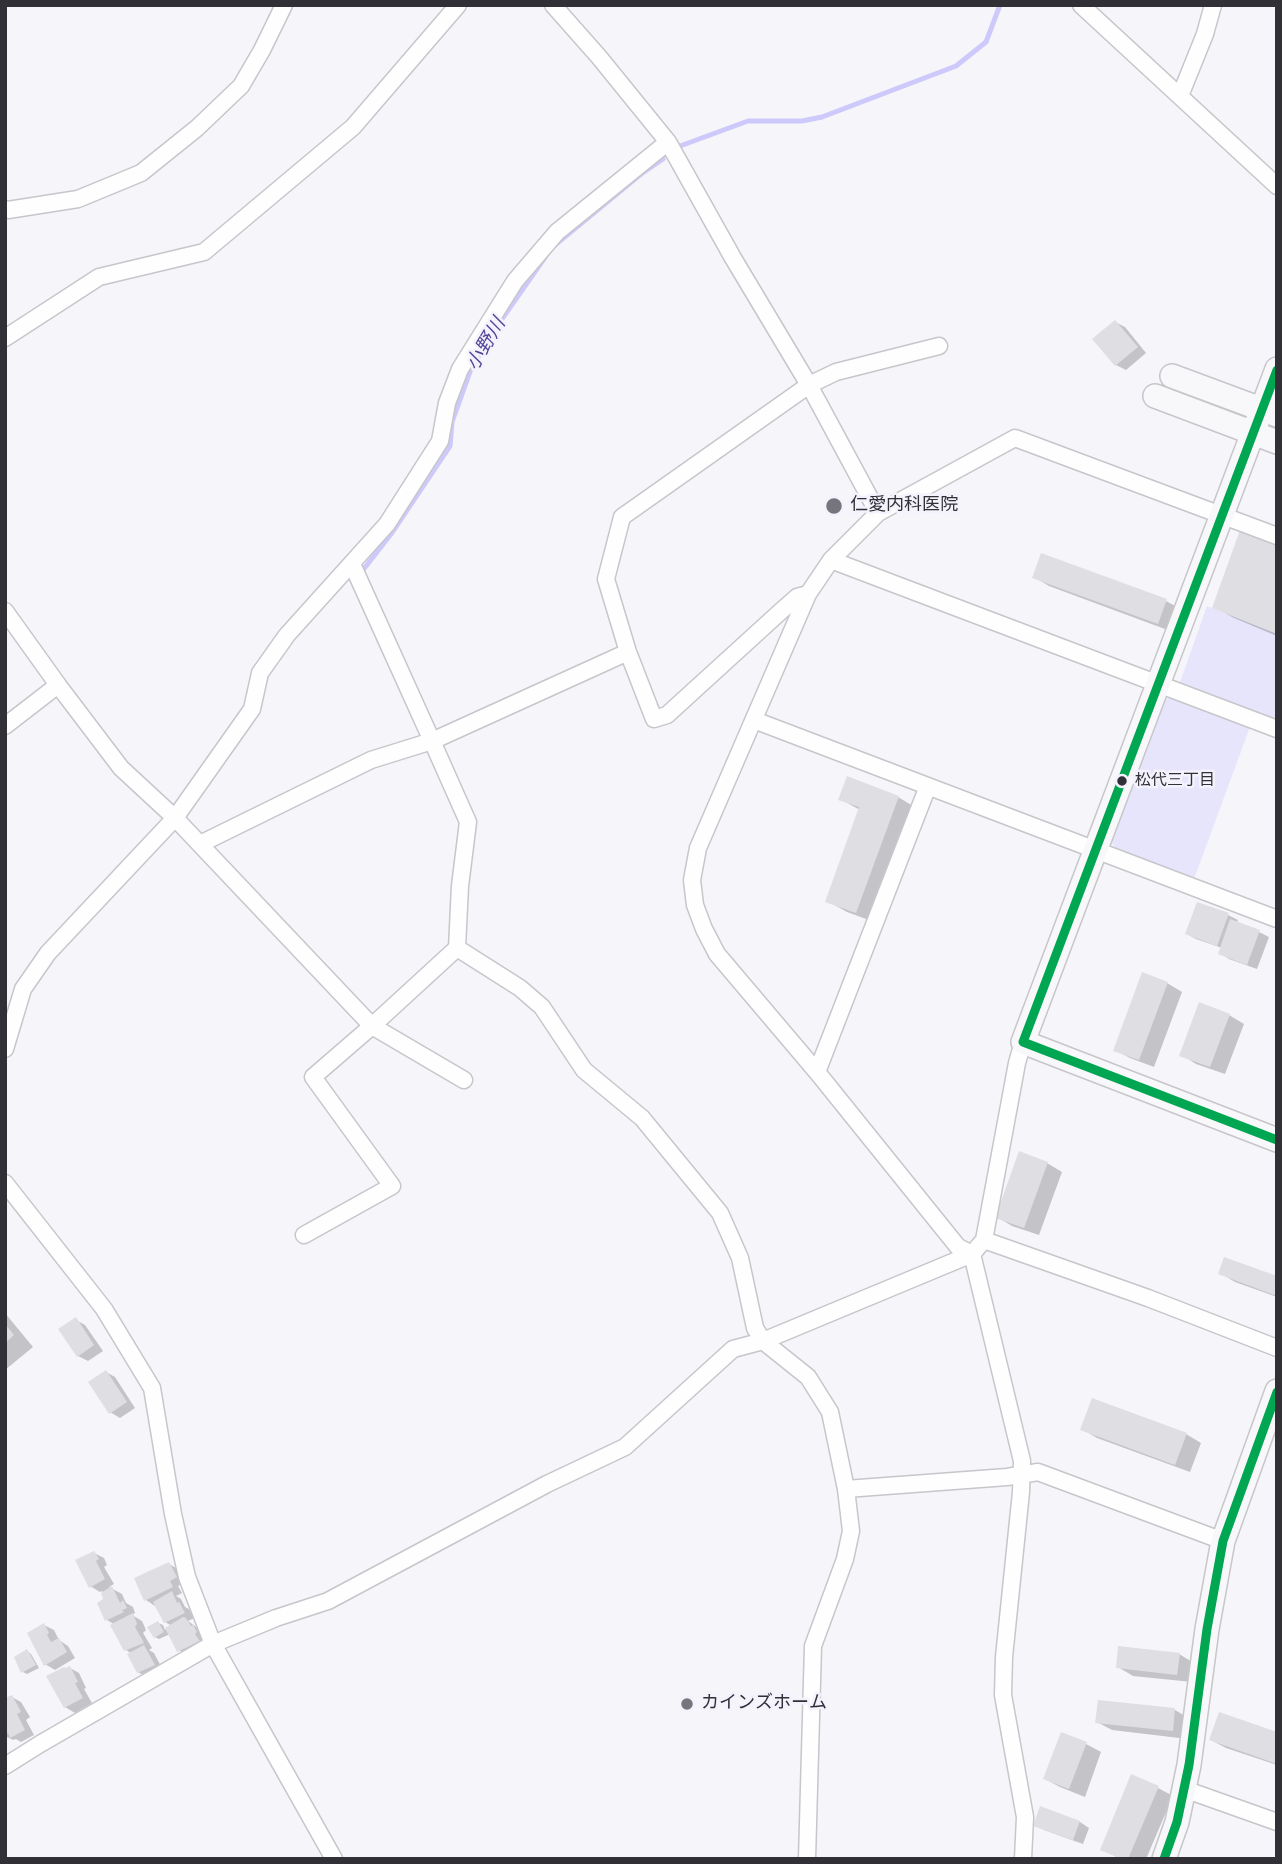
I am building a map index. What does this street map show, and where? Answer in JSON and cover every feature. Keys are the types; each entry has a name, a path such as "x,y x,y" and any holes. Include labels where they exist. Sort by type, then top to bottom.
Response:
{"street":[{"path":"5,209 78,200 141,173 197,128 241,86 284,5"},
{"path":"5,338 99,277 204,252 353,127 458,5"},
{"path":"553,5 668,142 809,385 878,513"},
{"path":"1081,5 1277,186"},
{"path":"1180,96 1205,34 1213,5"},
{"path":"5,1049 23,989 48,953 175,818 252,709 260,673 287,635 387,524 440,441 447,403 460,369 515,281 557,232 668,142"},
{"path":"808,594 797,597 667,715 654,719 628,652 606,579 622,517 809,385 836,372 939,346"},
{"path":"5,1766 214,1644 276,1618 328,1601 547,1483 625,1447 733,1349 763,1340 972,1254 984,1240 1023,1042 1252,432 1269,412 1277,369"},
{"path":"1172,376 1269,412"},
{"path":"1155,396 1277,442"},
{"path":"1023,1859 1025,1817 1003,1695 1022,1461 972,1254 958,1247 817,1072 717,954 695,905 692,880 698,848 808,594 831,560 878,513 1015,438 1277,536"},
{"path":"831,560 1277,729"},
{"path":"304,1235 391,1186 313,1077 457,948 467,822 352,564"},
{"path":"5,611 121,768 175,818 372,1026 464,1080"},
{"path":"200,844 371,760 432,741 628,652"},
{"path":"5,726 58,685"},
{"path":"754,720 1277,919"},
{"path":"817,1072 928,786"},
{"path":"457,948 520,988 542,1007 584,1070 642,1118 720,1213 740,1258 755,1328 763,1340 808,1377 830,1412 846,1489 850,1531 847,1550 813,1646 807,1859"},
{"path":"1023,1042 1277,1140"},
{"path":"5,1183 104,1309 152,1388 173,1514 187,1577 214,1644 334,1859"},
{"path":"984,1240 1148,1298 1277,1348"},
{"path":"1164,1859 1177,1822 1184,1789 1207,1629 1223,1541 1277,1391"},
{"path":"846,1489 1007,1477 1038,1472 1223,1541"},
{"path":"1184,1789 1277,1822"}],"shaded area":[{"path":"1207,606 1277,634 1277,723 1179,685"},
{"path":"1170,697 1250,727 1194,879 1116,848 1111,842 1161,703"}],"building":[{"path":"1115,320 1138,347 1115,366 1092,339"},
{"path":"1240,530 1277,545 1277,634 1212,608"},
{"path":"1041,553 1167,599 1158,624 1032,578"},
{"path":"847,776 899,796 856,913 825,902 859,807 838,800"},
{"path":"1197,902 1229,913 1217,946 1185,934"},
{"path":"1230,919 1260,930 1247,965 1218,954"},
{"path":"1142,972 1168,982 1139,1060 1113,1051"},
{"path":"1199,1002 1230,1014 1210,1067 1179,1056"},
{"path":"1019,1151 1048,1162 1024,1228 995,1218"},
{"path":"1224,1257 1277,1276 1277,1296 1218,1274"},
{"path":"76,1317 94,1345 77,1357 58,1329"},
{"path":"5,1324 14,1335 5,1343"},
{"path":"106,1370 127,1402 109,1414 88,1382"},
{"path":"1092,1398 1187,1433 1175,1465 1080,1430"},
{"path":"94,1551 105,1579 89,1588 75,1560"},
{"path":"169,1562 177,1577 170,1581 173,1587 144,1601 134,1578"},
{"path":"112,1586 120,1603 123,1600 127,1608 105,1621 97,1603 103,1599 101,1593"},
{"path":"172,1591 185,1613 164,1623 153,1602"},
{"path":"133,1613 137,1624 135,1627 144,1643 124,1651 110,1625"},
{"path":"183,1617 193,1625 200,1641 177,1652 165,1628"},
{"path":"158,1621 164,1632 154,1638 147,1627"},
{"path":"44,1623 51,1642 59,1638 67,1652 44,1666 27,1633"},
{"path":"144,1645 155,1665 137,1673 127,1654"},
{"path":"1118,1646 1180,1653 1177,1675 1116,1668"},
{"path":"27,1649 36,1665 21,1673 14,1657"},
{"path":"70,1666 83,1698 64,1708 46,1676"},
{"path":"12,1695 21,1712 17,1714 25,1730 10,1738 8,1733 5,1734 5,1698"},
{"path":"1098,1700 1175,1708 1173,1731 1095,1723"},
{"path":"1219,1712 1277,1732 1277,1764 1209,1740"},
{"path":"1061,1732 1087,1742 1069,1789 1043,1779"},
{"path":"1131,1774 1159,1786 1128,1859 1122,1859 1100,1850"},
{"path":"1040,1806 1080,1821 1073,1840 1033,1826"}],"waterway":[{"name":"小野川","path":"680,146 748,121 802,121 822,117 956,66 986,42 1000,5"},
{"name":"小野川","path":"555,245 663,159"},
{"name":"小野川","path":"363,570 391,534 450,446 452,422 471,369 497,326 546,256"}],"transit line":[{"path":"1277,370 1023,1042 1277,1140"},
{"path":"1164,1859 1177,1822 1189,1765 1207,1629 1223,1541 1277,1392"}],"place":[{"name":"仁愛内科医院","path":"834,506"},
{"name":"松代三丁目","path":"1122,781"},
{"name":"カインズホーム","path":"687,1704"}]}
